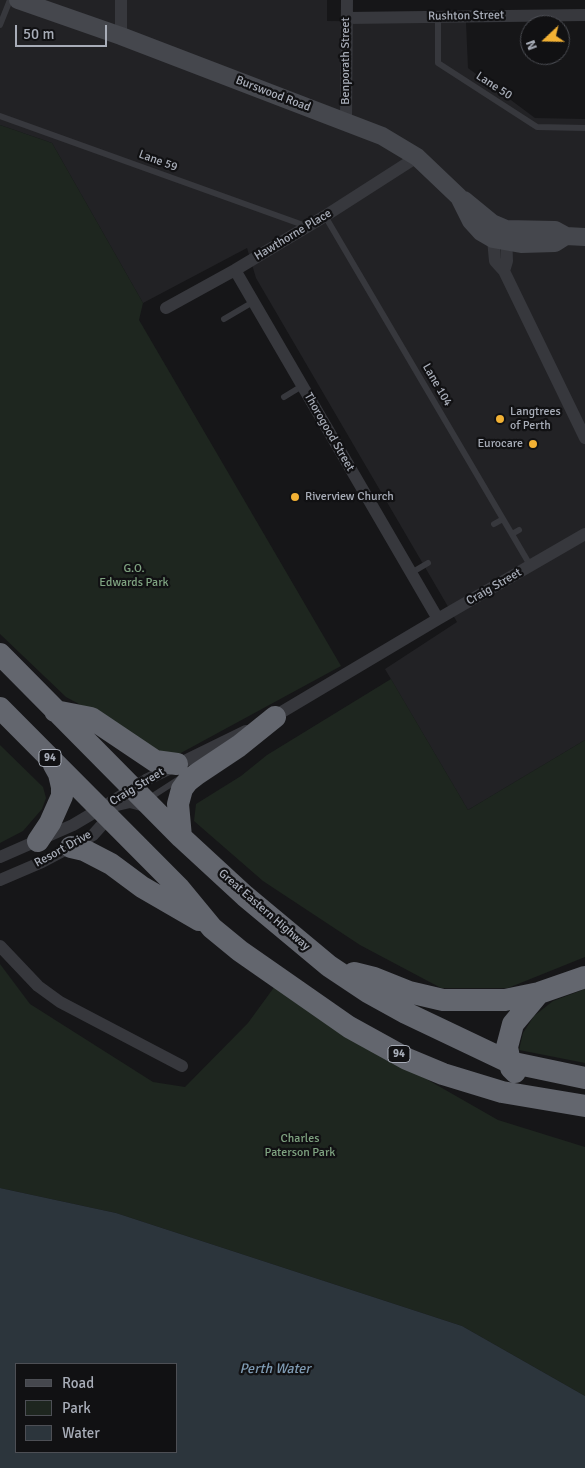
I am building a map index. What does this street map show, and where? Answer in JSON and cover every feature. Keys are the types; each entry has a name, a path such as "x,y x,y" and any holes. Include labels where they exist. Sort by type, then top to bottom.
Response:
{"highway":[{"name":"Great Eastern Highway","path":"0,654 55,711 124,802 179,888 212,928 240,951 349,1027 407,1059 443,1074 502,1092 582,1108"},
{"name":"Great Eastern Highway","path":"0,708 52,760 181,836 245,896 329,966 368,992 406,1013 509,1062 585,1078"},
{"path":"55,711 91,718 155,761 177,764"},
{"path":"181,836 178,804 182,789 188,781 239,746 275,717"},
{"path":"38,841 50,823 62,796 59,774 52,760"},
{"path":"71,847 84,850 110,864 142,887 212,928"},
{"path":"329,966 374,978 408,992 443,1000 505,1000 539,993 585,977"},
{"path":"539,993 513,1024 506,1047 511,1068 529,1083 582,1108"}],"main road":[{"name":"Burswood Road","path":"18,0 121,36 382,136 416,157 500,234"},
{"path":"500,234 555,243 566,236 585,237"}],"street":[{"path":"121,0 121,36"},
{"name":"Benporath Street","path":"346,122 347,0"},
{"name":"Rushton Street","path":"347,18 585,15"},
{"name":"Hawthorne Place","path":"166,308 235,270 325,216 416,157"},
{"path":"500,234 507,261 504,271 585,438"},
{"name":"Thorogood Street","path":"235,270 438,619"},
{"name":"Craig Street","path":"124,802 177,764 275,717 438,619 585,534"},
{"name":"Resort Drive","path":"0,857 124,802"},
{"name":"Resort Drive","path":"4,879 93,835 124,802"},
{"path":"0,890 4,879"},
{"path":"0,946 38,986 60,1002 182,1066"}],"lane":[{"path":"0,25 10,0"},
{"name":"Lane 50","path":"438,16 438,64 537,127 585,128"},
{"name":"Lane 59","path":"0,116 307,226"},
{"name":"Lane 104","path":"325,216 530,565"},
{"path":"224,319 253,302"},
{"path":"284,397 302,386"},
{"path":"494,524 502,519"},
{"path":"512,534 519,530"},
{"path":"411,573 428,563"},
{"name":"Craig Street","path":"124,802 275,717"}],"shaded area":[{"path":"0,0 327,0 327,21 466,22 468,68 535,118 585,119 585,740 468,810 385,669 457,622 256,278 247,248 143,303 52,143 0,125"}],"green space":[{"name":"G.O. Edwards Park","path":"0,125 52,143 143,303 139,320 341,666 179,754 164,756 118,725 66,697 0,634"},
{"path":"391,679 468,810 585,740 585,957 508,988 441,988 360,945 263,881 194,821 196,804 241,776 267,755"},
{"path":"0,745 43,787 46,798 42,809 23,831 0,843"},
{"name":"Charles Paterson Park","path":"0,964 30,1004 153,1082 185,1087 248,1023 275,986 337,1028 498,1120 585,1147 585,1396 462,1326 116,1213 0,1188"},
{"path":"585,989 585,1063 519,1050 523,1033 534,1016 553,1001"}],"water":[{"name":"Perth Water","path":"0,1188 116,1213 462,1326 585,1396 585,1468 0,1468"}],"place":[{"name":"Langtrees of Perth","path":"500,419"},
{"name":"Eurocare","path":"533,444"},
{"name":"Riverview Church","path":"295,497"}]}
